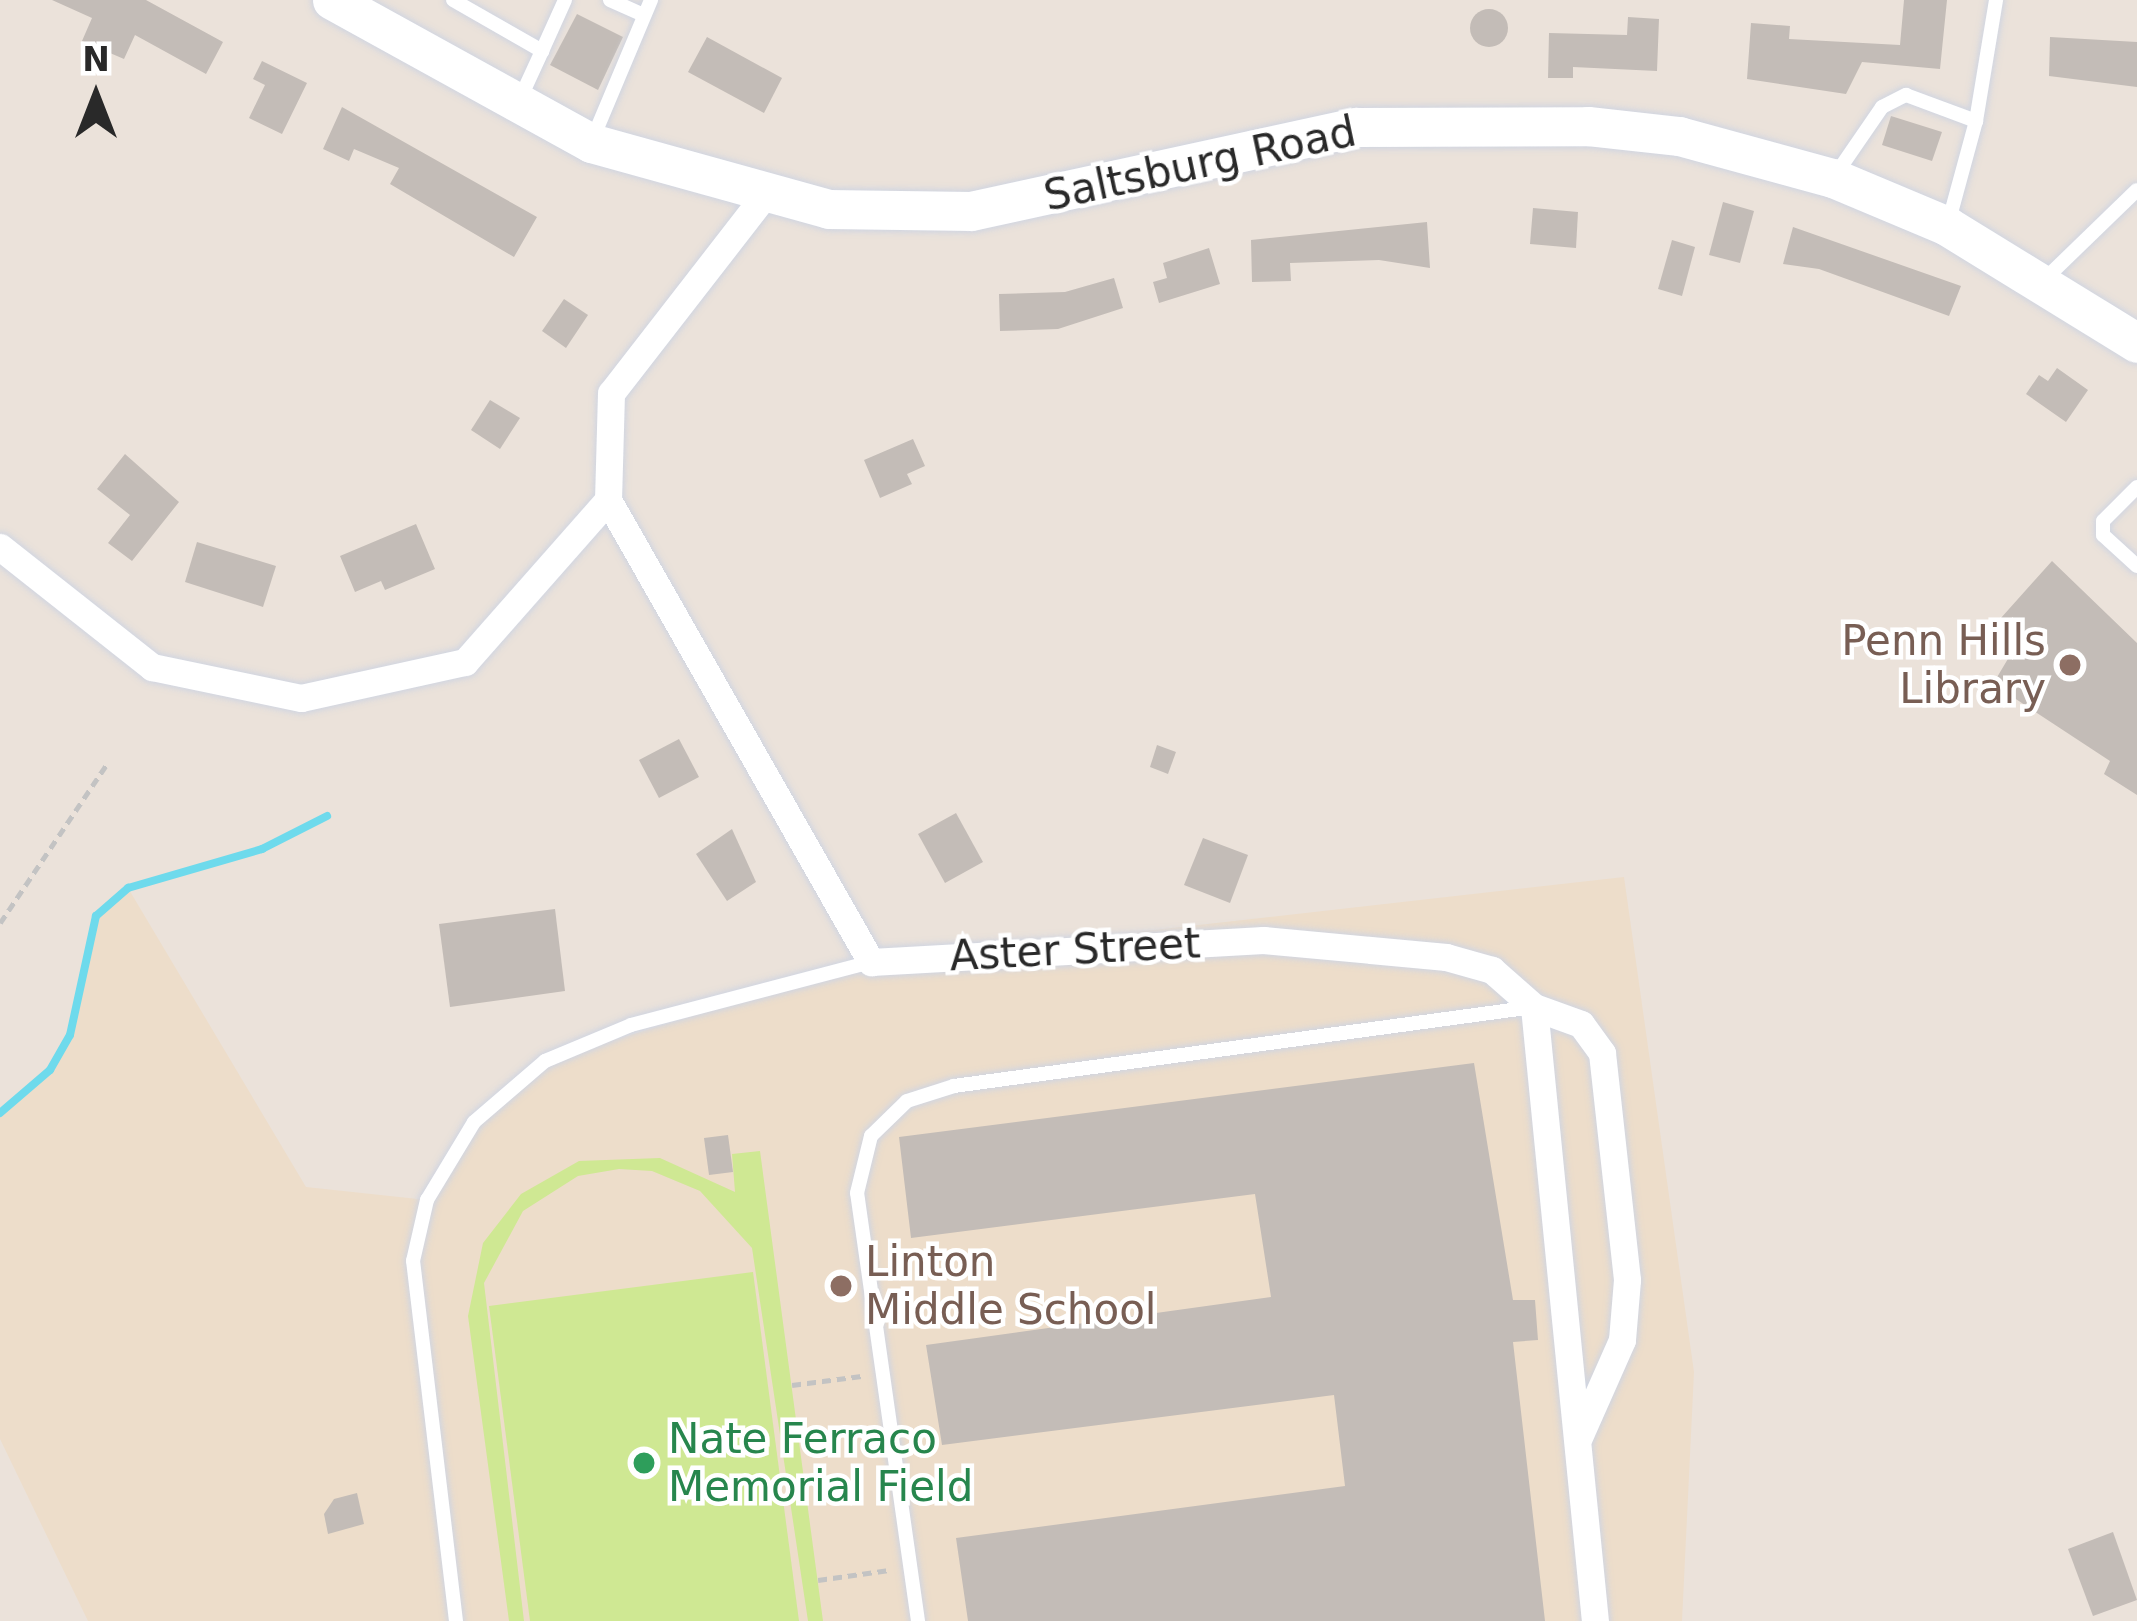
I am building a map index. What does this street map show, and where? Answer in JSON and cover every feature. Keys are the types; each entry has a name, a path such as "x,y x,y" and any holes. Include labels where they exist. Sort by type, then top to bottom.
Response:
{"main road":[{"name":"Saltsburg Road","path":"332,0 516,107 591,143 764,196 830,209 971,211 1300,134 1403,123 1588,126 1679,136 1833,178 1947,226 2044,280 2137,343"}],"street":[{"path":"764,196 611,393 608,500 871,962"},
{"path":"0,547 152,667 302,698 465,662 608,500"},
{"name":"Aster Street","path":"871,962 1263,940 1446,957 1492,970 1534,1007 1581,1024 1601,1052 1627,1280 1622,1340 1577,1442"},
{"path":"1534,1007 1595,1621"}],"lane":[{"path":"453,0 542,51"},
{"path":"516,107 565,0"},
{"path":"591,143 648,7 610,0"},
{"path":"1947,226 1976,121 1996,0"},
{"path":"1833,178 1882,106 1906,95 1976,121"},
{"path":"2044,280 2137,190"},
{"path":"2137,487 2113,506 2103,535 2137,566"},
{"path":"455,1621 413,1261 427,1200 474,1122 545,1061 632,1025 871,962"},
{"path":"918,1621 879,1374 857,1193 871,1136 907,1101 954,1086 1534,1007"}],"path":[{"path":"0,923 108,762"},
{"path":"792,1385 879,1374"},
{"path":"818,1580 909,1568"}],"shaded area":[{"name":"Linton Middle School","path":"1624,877 1694,1372 1682,1621 88,1621 0,1439 0,1113 50,1070 70,1036 96,916 128,888 306,1187 427,1200 459,1146 545,1061 870,962"}],"green space":[{"path":"760,1151 823,1621 808,1621 752,1248 700,1191 652,1171 619,1169 578,1176 523,1211 484,1283 524,1621 509,1621 468,1316 483,1243 521,1194 579,1161 660,1158 735,1192 732,1154"},
{"name":"Nate Ferraco Memorial Field","path":"753,1272 799,1621 530,1621 489,1306"}],"building":[{"path":"52,0 146,0 223,42 206,74 135,35 124,59 82,41 92,18"},
{"path":"1904,0 1947,0 1940,69 1862,62 1846,94 1747,79 1751,23 1790,26 1789,39 1900,45"},
{"path":"1489,9 1503,14 1508,28 1503,42 1489,47 1475,42 1470,28 1475,14"},
{"path":"577,14 623,37 598,90 550,65"},
{"path":"1628,17 1659,19 1657,71 1573,67 1573,78 1548,78 1549,33 1627,35"},
{"path":"707,37 782,78 764,113 688,72"},
{"path":"2050,37 2137,42 2137,87 2049,76"},
{"path":"262,61 307,83 282,134 249,118 265,85 253,79"},
{"path":"342,107 537,217 514,257 390,184 399,168 354,149 349,161 323,149"},
{"path":"1891,116 1942,132 1932,161 1882,145"},
{"path":"1723,202 1754,211 1740,263 1709,255"},
{"path":"1533,208 1578,212 1576,248 1530,244"},
{"path":"1427,222 1430,268 1379,260 1290,263 1291,281 1252,282 1251,240"},
{"path":"1793,227 1961,286 1949,316 1819,269 1783,264"},
{"path":"1672,240 1695,247 1682,296 1658,289"},
{"path":"1209,248 1220,284 1159,303 1153,282 1167,278 1163,263"},
{"path":"1114,278 1123,308 1058,329 1000,331 999,294 1065,292"},
{"path":"564,299 588,315 566,348 542,331"},
{"path":"2057,368 2088,390 2066,422 2026,394 2039,375 2048,381"},
{"path":"490,400 520,418 500,449 471,430"},
{"path":"913,439 925,466 907,474 912,484 880,498 864,460"},
{"path":"125,454 179,502 132,561 108,543 130,515 97,489"},
{"path":"416,524 435,569 385,590 381,581 355,592 340,556"},
{"path":"197,542 276,566 263,607 185,582"},
{"name":"Penn Hills Library","path":"2052,561 2137,643 2137,795 2104,774 2110,761 1993,684 2015,647 1992,628"},
{"path":"679,739 699,777 659,798 639,760"},
{"path":"1157,745 1176,752 1168,774 1150,767"},
{"path":"956,813 983,862 945,883 918,834"},
{"path":"732,829 756,882 727,901 696,854"},
{"path":"1203,838 1248,855 1230,903 1184,885"},
{"path":"555,909 565,991 450,1007 439,924"},
{"name":"Linton Middle School","path":"1474,1063 1513,1300 1535,1300 1538,1340 1513,1342 1545,1621 968,1621 956,1538 1345,1486 1334,1395 942,1445 926,1345 1271,1297 1255,1194 911,1238 899,1137"},
{"path":"728,1135 733,1172 709,1175 704,1138"},
{"path":"357,1493 364,1524 328,1534 324,1514 334,1499"},
{"path":"2113,1532 2137,1600 2093,1616 2068,1549"}],"waterway":[{"path":"0,1113 50,1070 70,1035 96,916 128,888 262,849 327,816"}],"place":[{"name":"Penn Hills Library","path":"2070,665"},
{"name":"Linton Middle School","path":"841,1286"},
{"name":"Nate Ferraco Memorial Field","path":"644,1463"}]}
